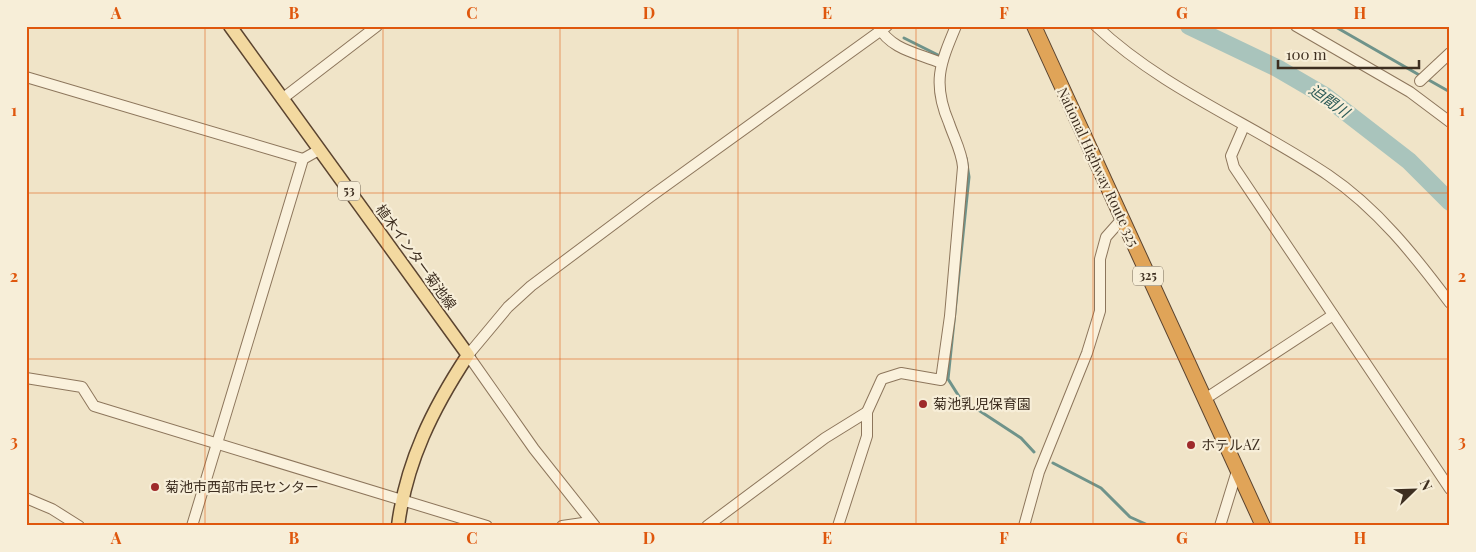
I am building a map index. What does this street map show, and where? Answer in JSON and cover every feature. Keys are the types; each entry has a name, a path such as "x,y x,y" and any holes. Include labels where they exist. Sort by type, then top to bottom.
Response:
{"highway":[{"name":"National Highway Route 325","path":"1034,26 1262,526"}],"main road":[{"name":"植木インター菊池線","path":"230,26 468,355"},
{"path":"398,526 402,500 414,454 436,405 468,355"}],"street":[{"path":"282,99 377,26"},
{"path":"838,526 868,436 867,412 882,379 901,373 941,380 950,316 963,168 961,155 940,97 941,62 956,26"},
{"path":"1096,26 1116,46 1164,80 1329,176 1367,206 1398,238 1450,303"},
{"path":"1296,26 1410,92 1450,122"},
{"path":"584,522 468,355 502,314 531,286 882,28 895,45 941,62"},
{"path":"1420,81 1450,53"},
{"path":"26,77 303,159"},
{"path":"1244,126 1231,156 1234,167 1450,489"},
{"path":"192,526 303,159 319,150"},
{"path":"1024,526 1040,472 1087,353 1100,311 1100,259 1106,237 1122,219"},
{"path":"1205,399 1333,315"},
{"path":"26,378 82,387 94,406 487,526"},
{"path":"707,526 825,438 867,412"},
{"path":"1220,526 1237,470"},
{"path":"26,498 52,509 79,526"},
{"path":"562,526 584,522 595,526"}],"waterway":[{"name":"迫間川","path":"1189,26 1277,68 1325,96 1409,161 1450,202"},
{"path":"1334,26 1421,76"},
{"path":"904,38 938,55"},
{"path":"1427,79 1450,92"},
{"path":"966,158 969,177 948,379 960,398 1021,438 1034,452"},
{"path":"1053,463 1101,488 1130,517 1150,526"}],"place":[{"name":"菊池乳児保育園","path":"923,404"},
{"name":"ホテルAZ","path":"1191,445"},
{"name":"菊池市西部市民センター","path":"155,487"}]}
